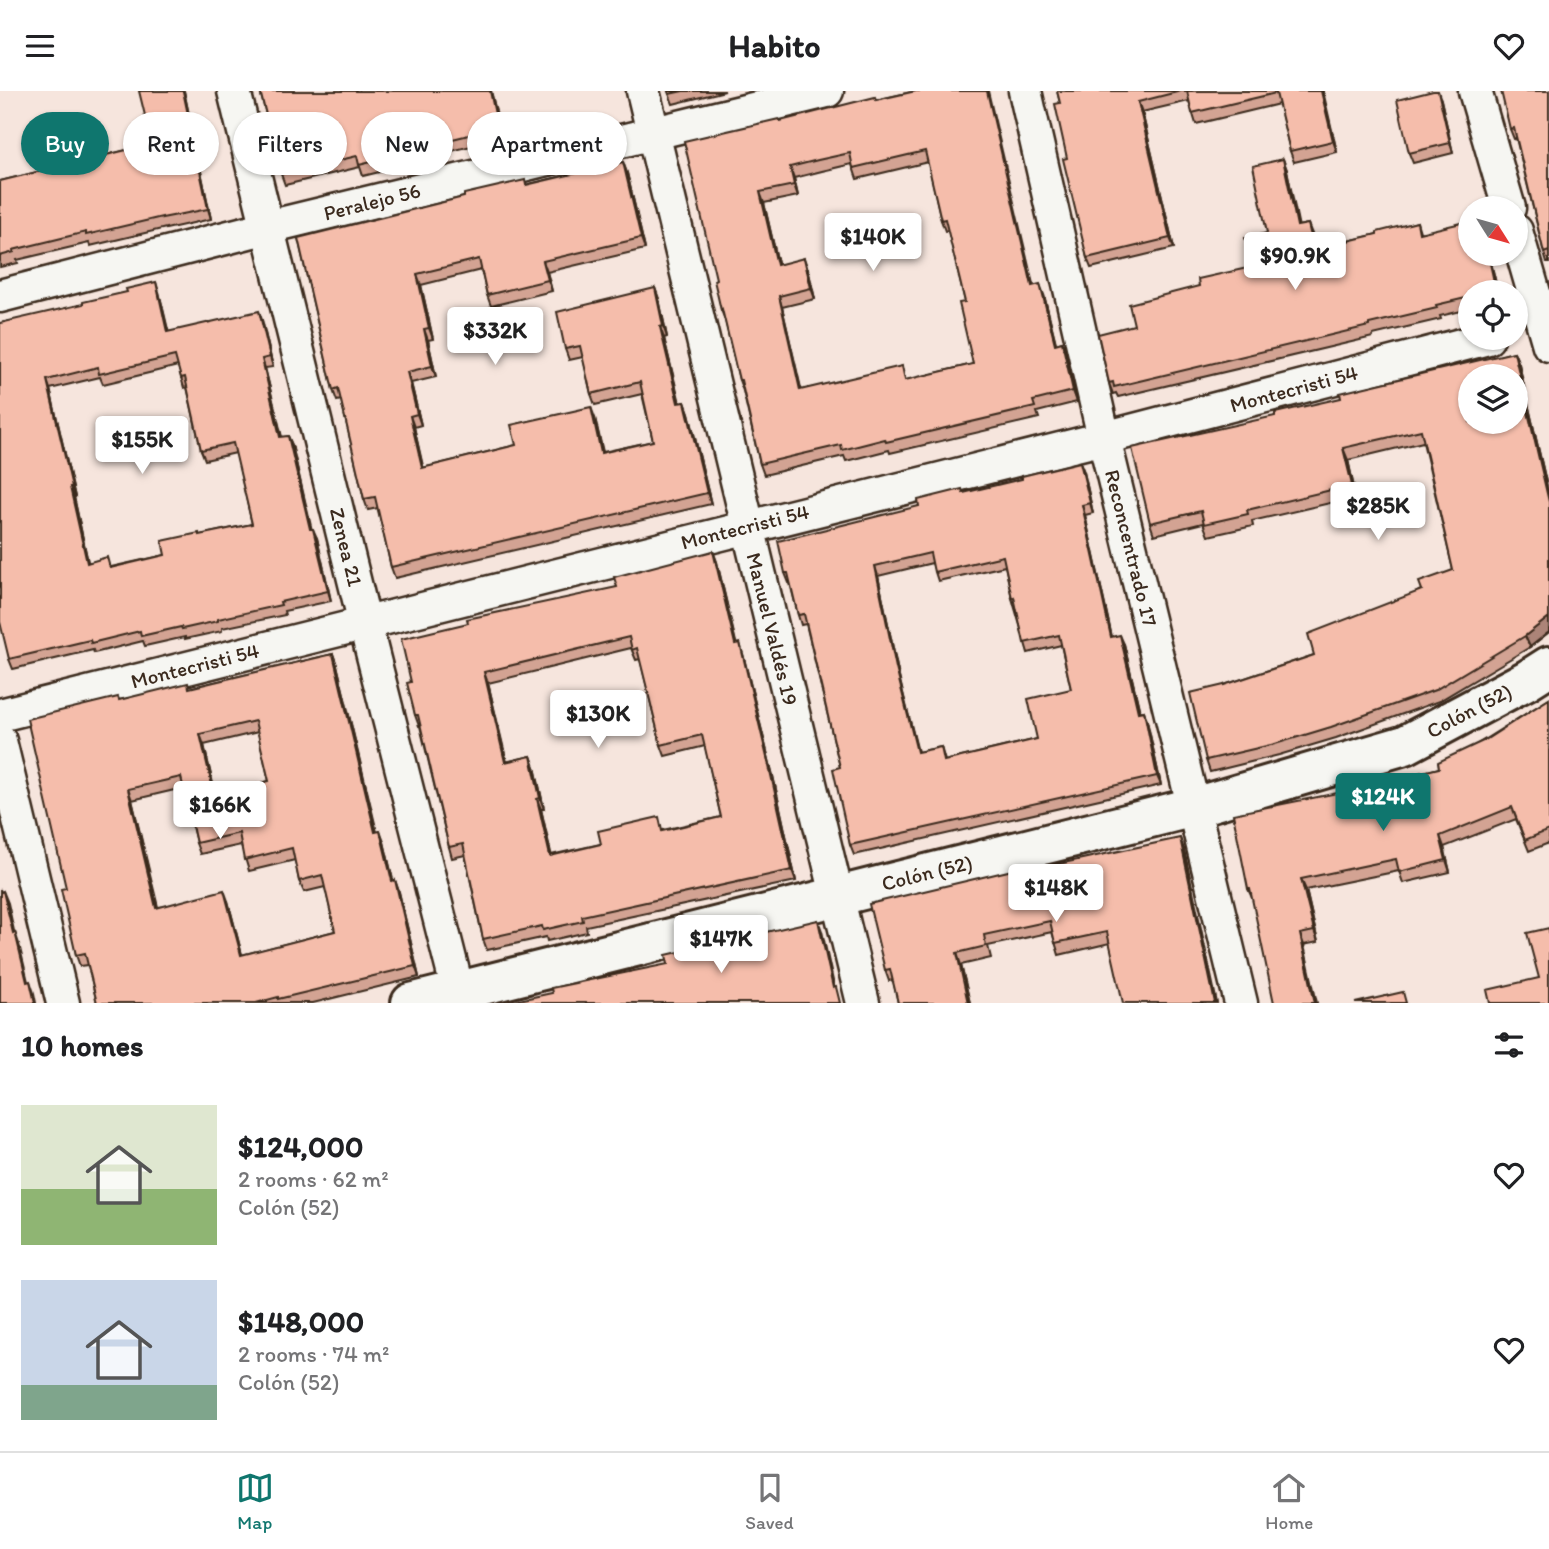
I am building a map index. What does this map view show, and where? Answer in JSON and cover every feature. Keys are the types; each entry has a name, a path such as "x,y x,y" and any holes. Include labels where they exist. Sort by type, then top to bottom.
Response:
{"main road":[{"name":"Colón (52)","path":"411,1003 460,997 837,895 1194,807 1405,745 1549,666"}],"street":[{"name":"Zenea 21","path":"234,91 460,997"},
{"name":"Manuel Valdés 19","path":"643,91 863,1003"},
{"name":"Peralejo 56","path":"0,296 268,227 827,91"},
{"name":"Reconcentrado 17","path":"1026,91 1104,438 1241,1003"},
{"path":"1475,91 1506,196"},
{"path":"1524,266 1539,330"},
{"name":"Montecristi 54","path":"0,715 1104,438 1458,346"},
{"path":"0,741 63,1003"}],"building":[{"path":"139,91 183,91 187,112 144,112"},
{"path":"260,91 490,91 495,112 467,112 467,135 453,139 453,112 361,112 359,165 357,156 347,158 347,112 265,112"},
{"path":"916,91 987,91 1032,286 1040,284 1055,344 1062,342 1073,391 1033,401 1035,407 886,442 885,439 842,450 841,445 760,464 741,380 721,310 684,141 875,97 876,100","holes":["925,151 941,220 945,219 965,302 959,303 973,364 905,380 902,366 800,390 779,296 811,288 804,258 777,265 760,192 794,185 790,167 818,160 850,153 853,168"]},
{"path":"1057,91 1181,91 1138,102 1170,238 1087,258 1063,159 1067,158 1055,104 1060,103"},
{"path":"1187,91 1321,91 1333,141 1290,151 1276,93 1192,113"},
{"path":"1438,91 1450,143 1409,153 1397,100"},
{"path":"1501,91 1549,91 1549,251 1544,253 1514,128 1510,129"},
{"path":"123,151 123,175 201,175 208,209 86,235 86,232 13,250 14,252 0,256 0,181 24,175 109,175 109,154"},
{"path":"1283,159 1297,226 1308,224 1314,249 1417,222 1419,233 1458,224 1458,266 1491,266 1494,280 1458,280 1458,300 1436,305 1437,308 1114,387 1113,382 1109,383 1098,334 1134,325 1129,304 1199,286 1198,279 1252,267 1245,238 1267,233 1253,166"},
{"path":"568,175 626,175 641,238 543,261 548,280 487,295 479,259 417,274 429,328 424,329 432,366 407,372 417,414 410,416 422,468 516,445 511,425 591,407 601,453 653,441 640,382 591,394 580,346 565,349 557,312 655,288 663,326 660,327 678,403 685,402 707,493 391,567 375,497 364,499 338,388 333,390 298,238 464,197 464,194 525,180 526,185"},
{"path":"156,282 167,332 259,311 270,357 262,359 280,437 288,436 328,591 182,629 181,627 141,636 140,631 9,659 0,622 0,323 83,304 127,292 126,289","holes":["175,356 181,378 185,377 201,450 233,443 252,524 162,541 165,555 110,568 107,557 87,563 47,380 98,367 99,374"]},
{"path":"1514,352 1517,364 1463,364"},
{"path":"1458,365 1458,434 1528,434 1528,412 1549,502 1549,617 1525,636 1435,690 1331,727 1275,744 1206,760 1190,693 1224,685 1314,655 1308,634 1422,590 1419,582 1453,570 1421,430 1343,448 1352,485 1247,510 1248,514 1204,524 1201,511 1150,523 1132,448 1275,416 1275,413 1341,398 1340,393"},
{"path":"1080,462 1090,503 1082,505 1111,637 1120,635 1138,712 1144,711 1157,776 850,845 833,769 840,767 804,614 798,615 778,541 919,506 918,500 962,489 963,493 1022,479 1022,476","holes":["930,553 934,572 1003,556 1024,643 1059,635 1071,689 1028,699 1037,739 944,761 941,747 917,752 875,566"]},
{"path":"713,551 735,644 740,643 792,870 582,916 583,921 543,930 542,926 483,939 463,844 449,847 418,715 415,715 407,683 411,682 401,639 468,623 467,619 617,587 614,577","holes":["629,637 632,650 637,648 661,745 702,735 721,817 662,831 659,817 598,831 601,844 550,856 537,799 540,798 531,756 505,762 484,672"]},
{"path":"333,654 375,832 380,831 392,881 395,880 415,966 256,1003 97,1003 85,953 76,955 61,889 66,888 27,719 188,683 189,688","holes":["255,721 269,781 214,794 200,734","181,777 196,843 239,833 244,860 292,848 299,881 322,875 335,931 241,955 224,890 156,908 128,789"]},
{"path":"1549,699 1549,830 1525,840 1512,807 1440,836 1446,860 1399,872 1396,859 1301,879 1314,931 1300,934 1315,1003 1274,1003 1233,814 1377,785 1439,768 1438,762 1485,740"},
{"path":"1180,838 1215,1003 1123,1003 1107,932 1055,943 1050,921 984,935 986,946 957,953 968,1003 898,1003 890,969 885,970 869,904 1025,867 1026,871"},
{"path":"0,889 3,891 35,1003 0,1003"},
{"path":"818,920 833,988 836,987 840,1003 505,1003 552,993 551,988 668,964 666,955"},
{"path":"1549,928 1549,1003 1490,1003 1487,990 1539,978 1527,933"},
{"path":"1403,992 1406,1003 1355,1003"}]}
